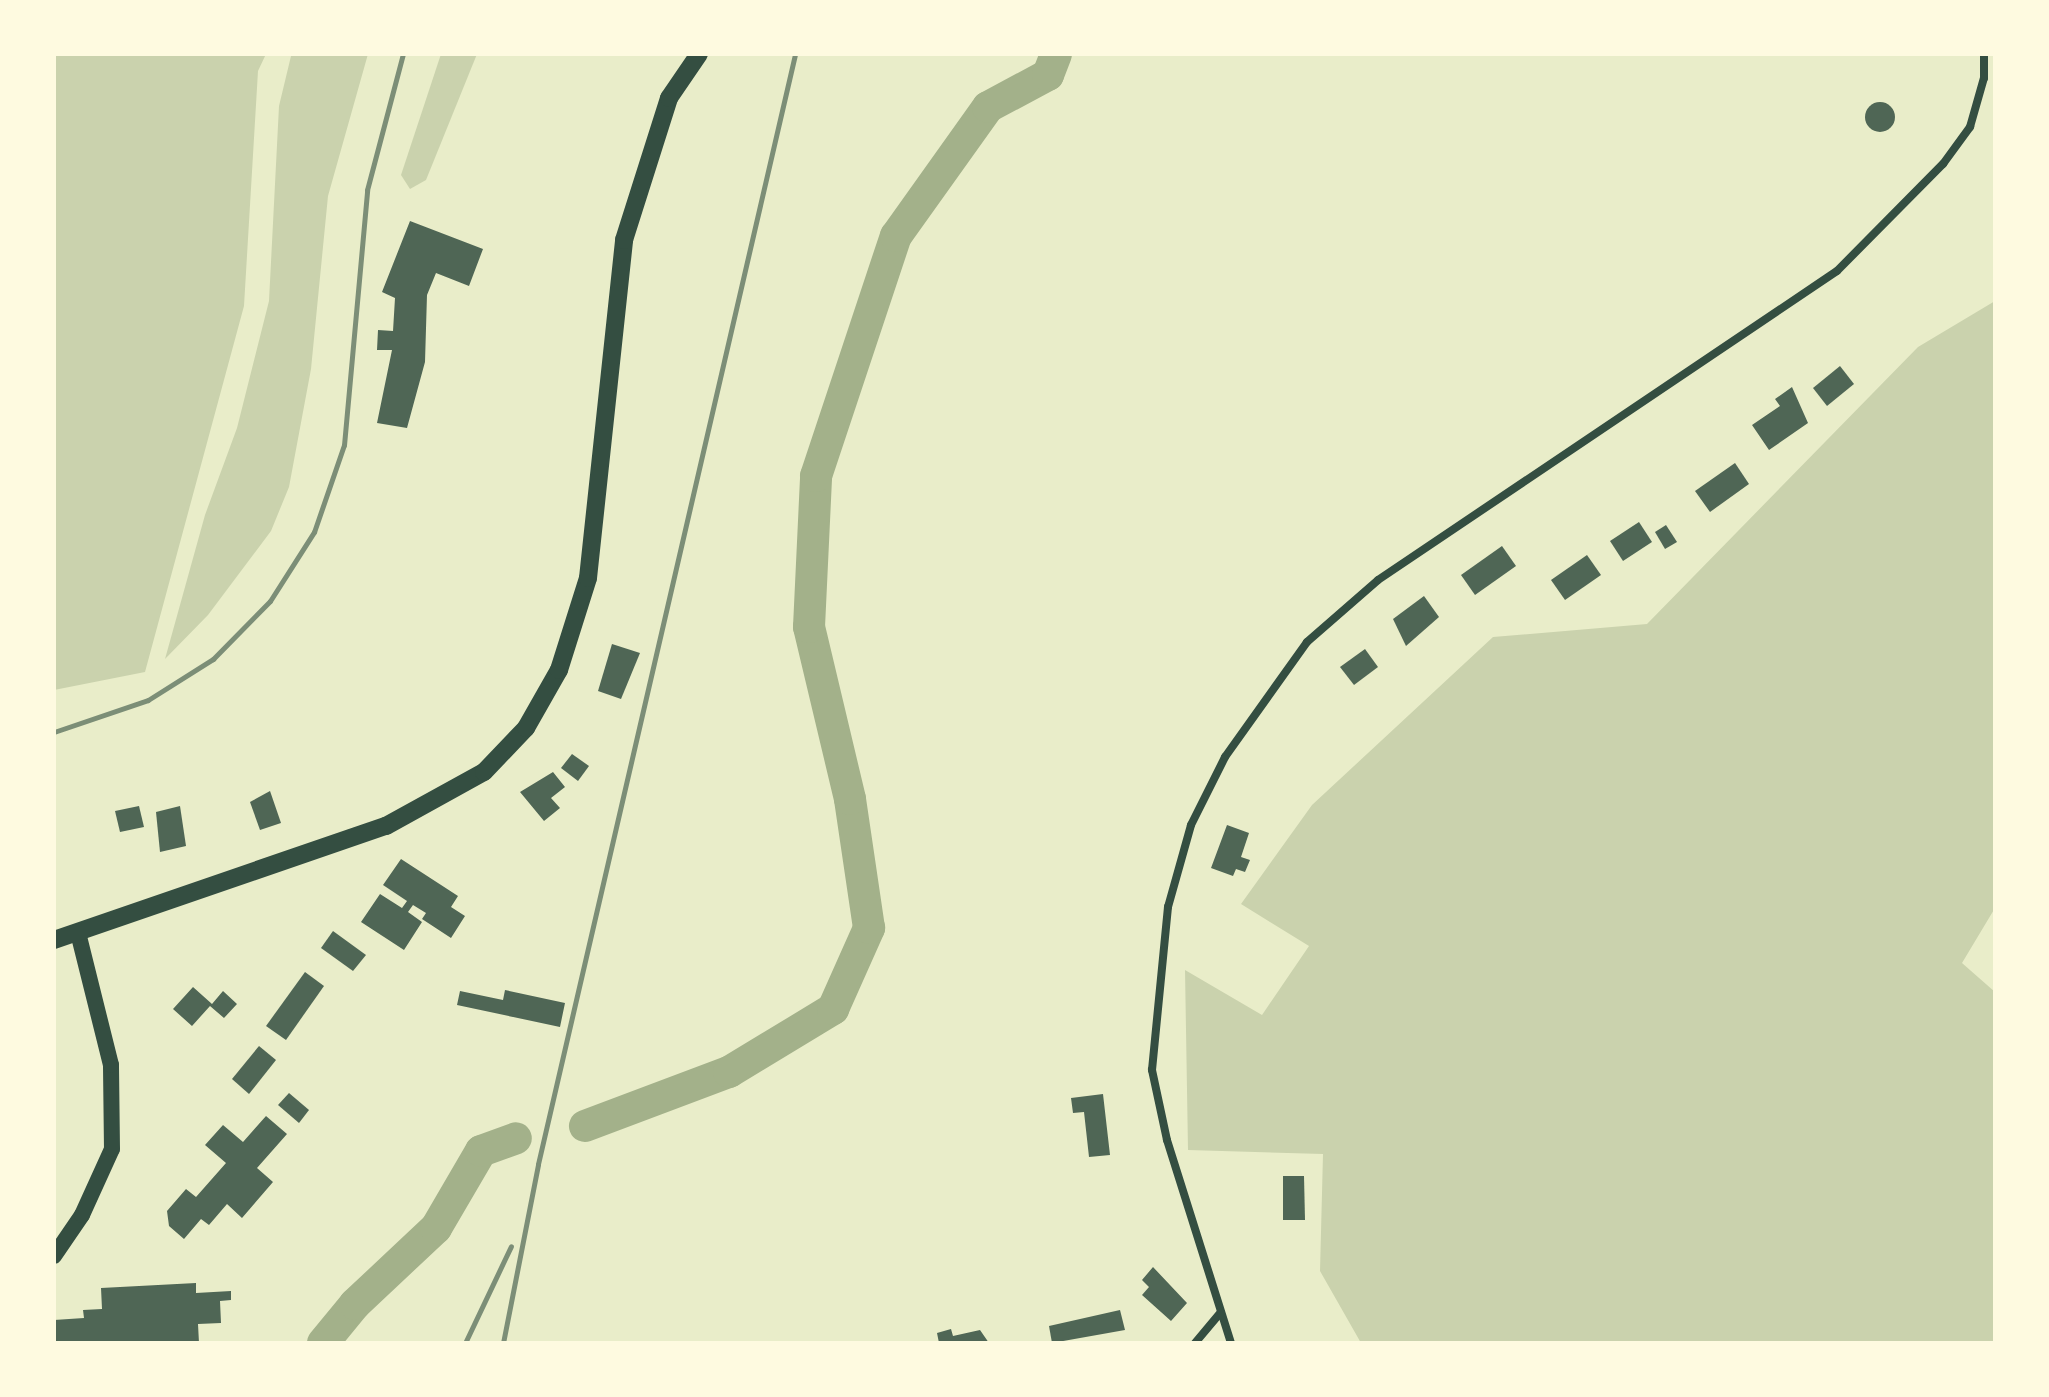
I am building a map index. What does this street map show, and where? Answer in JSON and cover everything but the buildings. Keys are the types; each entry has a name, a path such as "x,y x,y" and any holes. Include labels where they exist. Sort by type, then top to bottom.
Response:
{"highway":[{"path":"54,940 409,815 484,772 526,728 559,670 588,578 624,240 669,98 699,54"}],"main road":[{"path":"54,1256 82,1215 112,1149 111,1065 78,933"}],"street":[{"path":"1231,1343 1167,1140 1152,1070 1168,907 1191,825 1225,757 1307,642 1378,580 1837,271 1943,164 1970,127 1984,78 1984,54"},
{"path":"1195,1343 1221,1312"}],"green space":[{"path":"54,54 266,54 258,71 244,306 145,672 54,690"},
{"path":"368,54 328,196 311,369 289,487 271,531 208,615 165,659 205,515 237,428 269,301 279,106 291,56"},
{"path":"441,54 477,54 426,180 410,189 401,175"},
{"path":"1995,301 1995,908 1962,963 1995,992 1995,1343 1361,1343 1320,1271 1323,1154 1188,1150 1185,970 1262,1015 1309,946 1241,904 1312,805 1493,637 1647,624 1918,347"}],"waterway":[{"path":"585,1126 729,1072 833,1009 869,928 850,799 809,627 816,476 896,236 988,107 1048,75 1056,54"},
{"path":"323,1343 355,1304 436,1228 481,1151 516,1138"}],"railway":[{"path":"54,732 148,700 213,659 270,601 314,532 344,445 367,190 403,54"},
{"path":"503,1343 538,1164 795,54"},
{"path":"465,1343 511,1246"}]}
